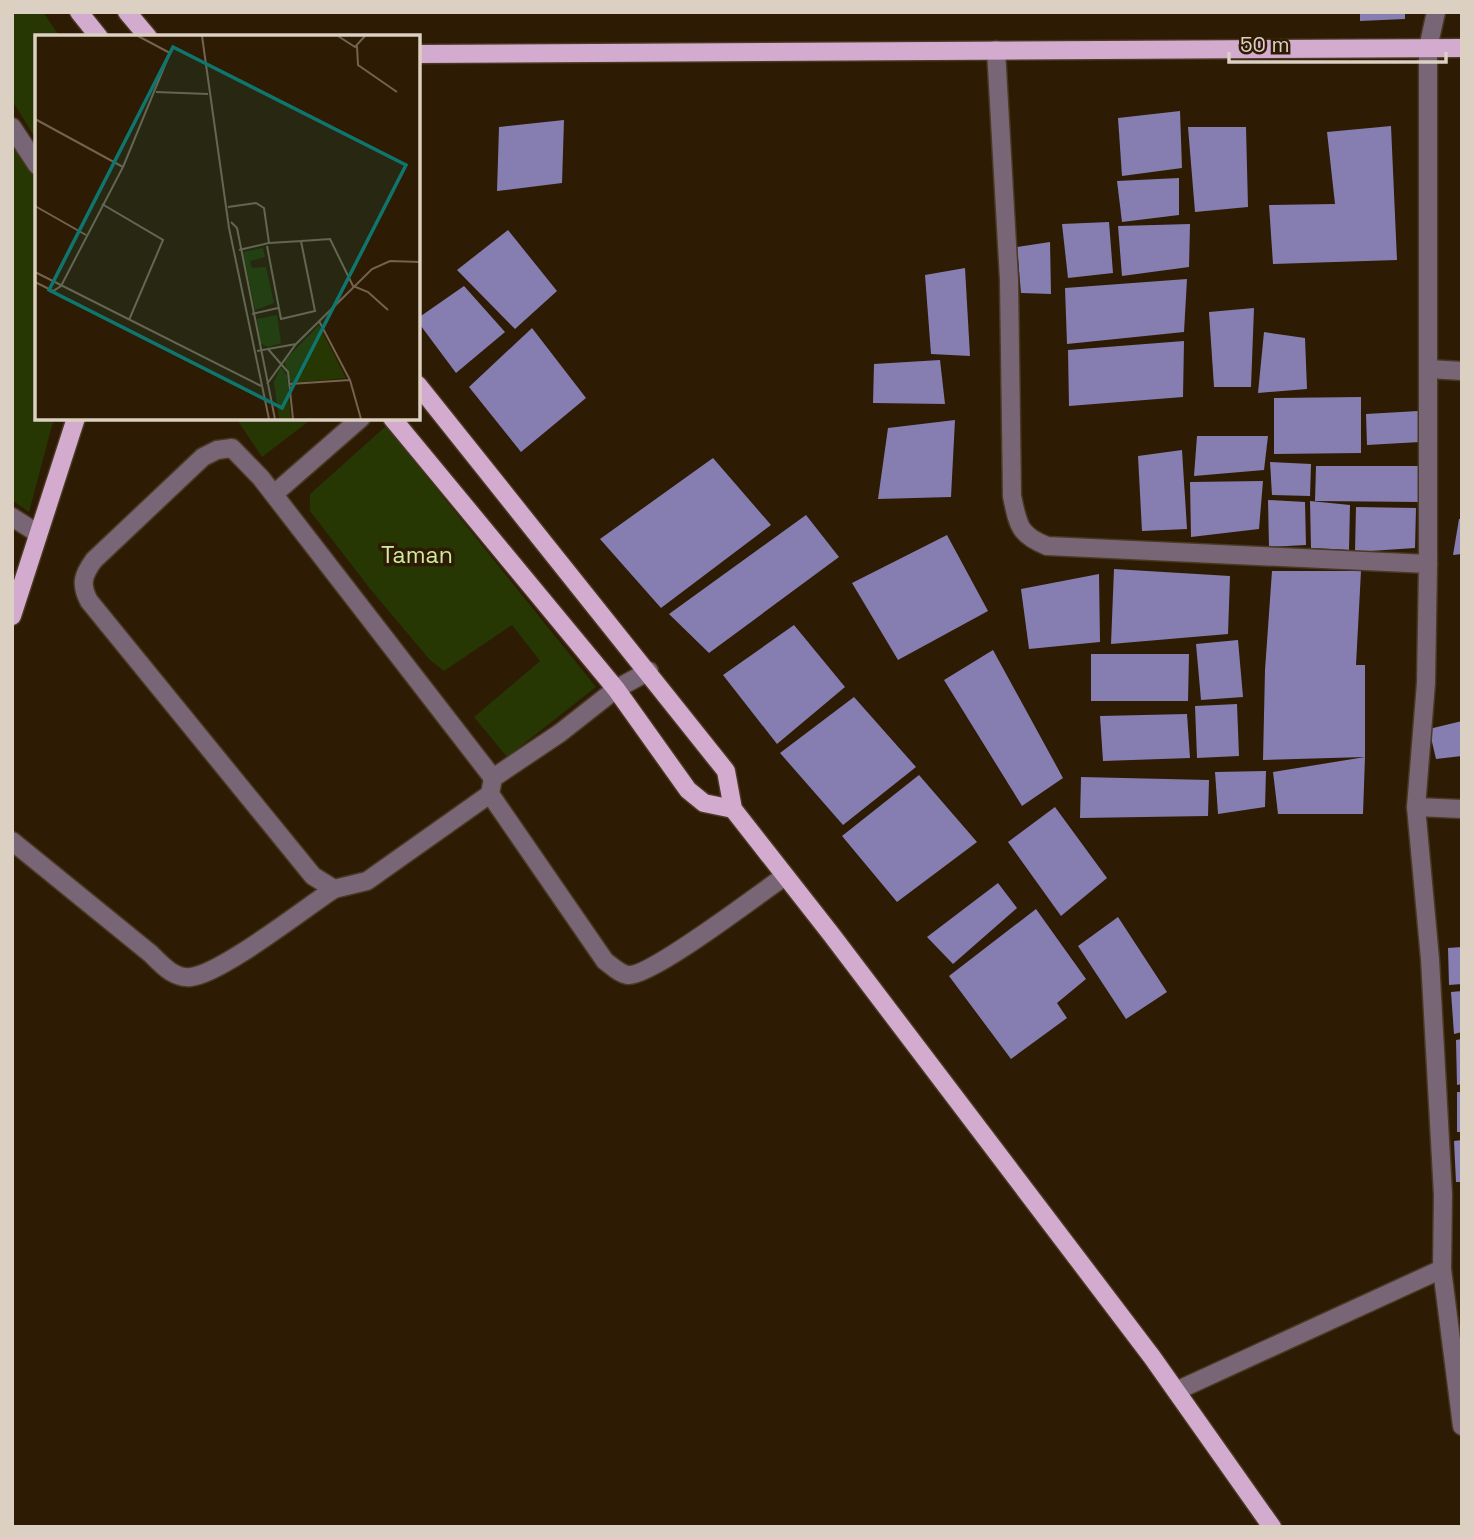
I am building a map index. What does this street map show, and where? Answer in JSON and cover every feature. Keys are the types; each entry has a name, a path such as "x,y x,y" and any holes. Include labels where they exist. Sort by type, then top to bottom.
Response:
{"main road":[{"path":"79,12 97,35"},
{"path":"127,12 146,35"},
{"path":"420,54 1462,48"},
{"path":"420,387 649,671 726,771 733,809 1176,1391 1272,1527"},
{"path":"12,616 75,420"},
{"path":"394,420 616,689 695,797 704,803 733,809"}],"street":[{"path":"1436,12 1428,48 1428,564 1426,683 1416,807 1430,959 1443,1195 1442,1269 1462,1426"},
{"path":"996,50 1009,280 1012,496 1017,522 1029,539 1047,546 1428,564"},
{"path":"15,137 35,162"},
{"path":"1429,369 1462,371"},
{"path":"274,494 359,420"},
{"path":"334,889 313,876 89,601 82,588 84,574 94,560 203,457 218,450 232,448 274,494 492,786 606,961 618,971 629,975 665,959 785,876"},
{"path":"12,517 37,533"},
{"path":"12,841 172,974 190,978 229,960 334,889 367,881 616,689 649,671"},
{"path":"1416,807 1462,809"},
{"path":"1176,1391 1442,1269"}],"green space":[{"path":"12,12 43,12 59,35 35,35 35,138 12,100"},
{"path":"17,149 35,173 35,420 53,420 29,512 12,500 12,151"},
{"path":"237,420 310,420 262,457"},
{"name":"Taman","path":"386,426 596,687 507,757 474,717 540,661 512,625 444,671 430,660 371,590 310,511 310,494"}],"building":[{"path":"1360,12 1405,12 1405,19 1360,21"},
{"path":"1180,111 1182,168 1122,176 1118,118"},
{"path":"564,120 562,183 497,191 499,127"},
{"path":"1391,126 1397,260 1273,264 1269,205 1335,204 1327,132"},
{"path":"1188,127 1246,127 1248,207 1195,212"},
{"path":"1179,178 1179,215 1122,222 1117,181"},
{"path":"1109,222 1113,273 1068,278 1062,224"},
{"path":"1190,224 1189,267 1122,276 1118,226"},
{"path":"508,230 557,291 515,329 457,270"},
{"path":"1050,242 1051,294 1021,293 1017,247"},
{"path":"965,268 970,356 931,354 925,275"},
{"path":"1187,279 1184,332 1067,344 1065,288"},
{"path":"464,286 505,332 456,373 420,325 420,317"},
{"path":"1254,308 1251,387 1214,387 1209,312"},
{"path":"532,328 586,398 521,452 469,387"},
{"path":"1264,332 1305,338 1307,389 1258,393"},
{"path":"1184,341 1183,397 1069,406 1068,350"},
{"path":"940,360 945,404 873,403 874,364"},
{"path":"1361,397 1361,453 1274,454 1274,398"},
{"path":"1418,411 1420,442 1367,445 1366,414"},
{"path":"955,420 951,497 878,499 888,428"},
{"path":"1197,436 1268,436 1264,470 1194,476"},
{"path":"1182,450 1187,529 1142,531 1138,456"},
{"path":"713,458 771,525 661,608 600,539"},
{"path":"1270,462 1311,464 1310,496 1272,495"},
{"path":"1316,466 1419,466 1419,502 1315,501"},
{"path":"1263,481 1259,529 1191,537 1190,482"},
{"path":"1268,500 1305,502 1306,545 1269,547"},
{"path":"1310,501 1350,505 1349,550 1311,548"},
{"path":"1356,507 1416,508 1415,548 1355,552"},
{"path":"806,515 839,557 709,653 669,614"},
{"path":"1459,519 1462,519 1462,554 1453,555"},
{"path":"947,535 988,611 898,660 852,583"},
{"path":"1114,569 1230,576 1228,634 1111,644"},
{"path":"1272,571 1361,571 1356,665 1365,665 1365,757 1263,760 1265,670"},
{"path":"1099,574 1100,642 1029,649 1021,589"},
{"path":"794,625 845,687 777,744 723,675"},
{"path":"1238,640 1243,697 1201,700 1196,644"},
{"path":"993,650 1063,778 1022,806 944,680"},
{"path":"1091,654 1189,654 1188,701 1091,701"},
{"path":"854,697 916,767 843,825 780,753"},
{"path":"1237,704 1239,756 1197,758 1195,706"},
{"path":"1187,714 1190,758 1103,761 1100,716"},
{"path":"1462,721 1462,756 1436,759 1429,729"},
{"path":"1365,757 1363,814 1278,814 1273,772"},
{"path":"1266,771 1265,807 1218,814 1215,772"},
{"path":"919,775 977,842 897,902 842,836"},
{"path":"1081,777 1209,780 1208,816 1080,818"},
{"path":"1055,807 1107,878 1061,916 1008,842"},
{"path":"998,883 1017,908 953,964 927,937"},
{"path":"1036,909 1086,979 1057,1003 1067,1018 1011,1059 949,976"},
{"path":"1118,917 1167,992 1126,1019 1078,946"},
{"path":"1462,947 1462,984 1449,985 1448,948"},
{"path":"1462,991 1462,1032 1454,1034 1451,992"},
{"path":"1462,1039 1462,1084 1457,1085 1456,1040"},
{"path":"1457,1092 1462,1092 1462,1132 1457,1132"},
{"path":"1462,1140 1462,1182 1456,1182 1454,1141"}]}
